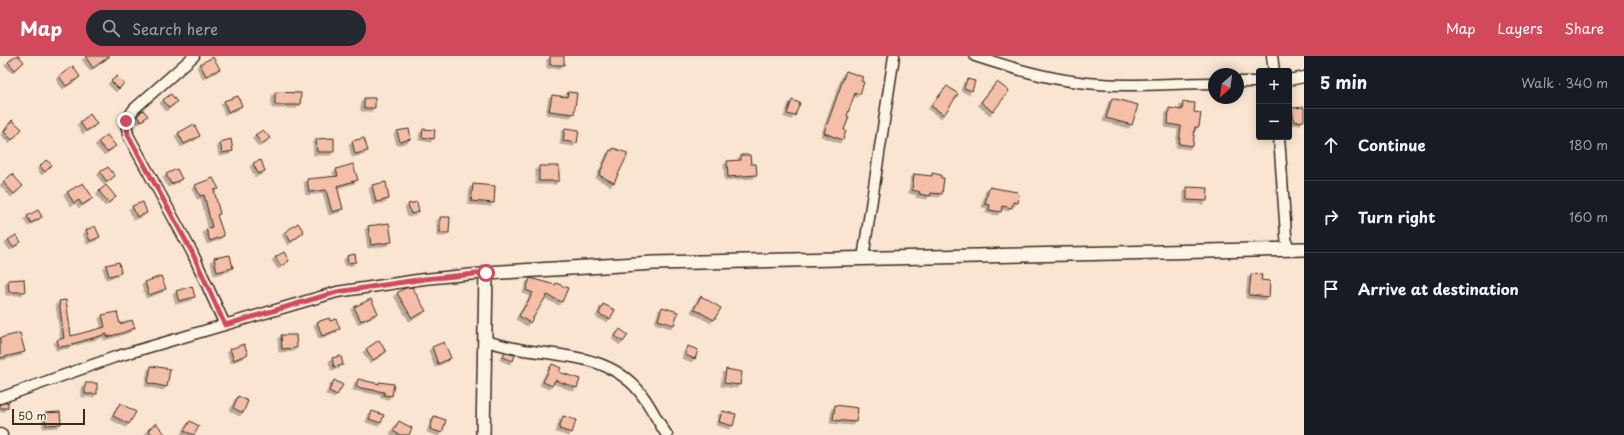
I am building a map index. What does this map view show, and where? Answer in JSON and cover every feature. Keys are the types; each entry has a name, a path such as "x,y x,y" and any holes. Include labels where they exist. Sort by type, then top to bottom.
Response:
{"street":[{"path":"194,56 134,109 126,121 128,135 192,252 225,325"},
{"path":"863,258 894,56"},
{"path":"975,56 1026,72 1079,82 1124,84 1208,83"},
{"path":"1272,56 1274,68"},
{"path":"1292,79 1304,77"},
{"path":"1244,82 1256,82"},
{"path":"1279,140 1287,249"},
{"path":"0,398 114,357 337,292 424,279 486,273 654,263 1304,249"},
{"path":"483,435 486,273"},
{"path":"485,341 524,350 589,360 606,366 626,378 639,391 667,435"}],"building":[{"path":"15,56 19,56 24,62 15,70 8,62"},
{"path":"85,56 110,56 93,68"},
{"path":"550,56 564,56 564,65 550,65"},
{"path":"213,57 220,69 206,76 200,64"},
{"path":"73,66 80,77 66,86 59,76"},
{"path":"846,71 863,77 861,81 864,82 860,94 855,93 847,116 849,117 844,130 846,131 843,140 824,133"},
{"path":"117,76 124,83 119,89 111,81"},
{"path":"967,79 975,81 972,91 964,88"},
{"path":"997,82 1009,91 993,112 981,102"},
{"path":"947,86 958,94 944,115 931,106"},
{"path":"275,92 301,93 300,105 275,105"},
{"path":"568,92 577,93 574,114 549,111 552,95 567,97"},
{"path":"171,94 177,102 169,108 163,100"},
{"path":"238,96 242,106 228,112 224,101"},
{"path":"364,98 375,98 375,108 364,108"},
{"path":"1112,98 1138,105 1132,125 1106,118"},
{"path":"792,100 800,103 795,116 787,114"},
{"path":"1183,102 1195,103 1194,112 1201,113 1199,127 1195,127 1193,146 1179,144 1181,126 1168,124 1169,108 1182,110"},
{"path":"1304,107 1304,121 1294,122 1292,108"},
{"path":"143,110 148,116 141,121 137,116"},
{"path":"90,114 97,124 86,131 80,122"},
{"path":"12,120 22,129 12,140 4,132"},
{"path":"194,124 200,136 184,144 178,133"},
{"path":"565,128 579,130 577,143 563,141"},
{"path":"409,129 411,139 400,142 397,131"},
{"path":"423,129 435,130 434,139 422,137"},
{"path":"263,130 270,138 262,144 255,135"},
{"path":"107,135 116,146 107,152 98,142"},
{"path":"334,138 334,152 317,152 316,139"},
{"path":"364,138 368,151 355,154 352,141"},
{"path":"231,139 233,151 222,153 220,142"},
{"path":"613,148 627,153 614,183 599,175 610,150 612,151"},
{"path":"741,155 750,155 751,164 756,164 757,175 728,177 727,161 741,160"},
{"path":"46,160 52,165 45,172 40,166"},
{"path":"261,160 265,171 258,174 253,163"},
{"path":"353,164 358,180 337,186 343,209 332,212 326,190 309,192 307,179 338,176 336,169"},
{"path":"539,166 559,166 559,181 539,181"},
{"path":"108,167 115,176 107,182 100,172"},
{"path":"177,169 182,179 171,184 166,174"},
{"path":"932,173 941,175 941,178 944,178 942,194 931,193 930,196 919,194 920,192 912,190 914,174 932,176"},
{"path":"12,174 23,186 14,194 3,182"},
{"path":"213,178 219,189 214,190 220,214 217,215 224,236 210,241 206,229 212,227 204,195 200,196 195,185"},
{"path":"386,182 389,199 376,202 372,185"},
{"path":"83,183 93,198 82,205 79,200 74,203 67,192"},
{"path":"473,184 495,186 494,203 471,201"},
{"path":"106,185 116,197 108,203 99,191"},
{"path":"989,187 1017,192 1019,194 1018,203 1013,202 1012,208 1002,206 1001,212 989,210 990,205 985,204"},
{"path":"1187,187 1208,188 1207,201 1187,200"},
{"path":"143,202 147,213 137,217 132,206"},
{"path":"417,202 419,212 411,214 408,204"},
{"path":"38,210 42,217 31,223 27,216"},
{"path":"440,217 450,217 449,233 440,233"},
{"path":"298,223 304,232 291,242 285,232"},
{"path":"389,223 392,242 371,245 368,226"},
{"path":"95,226 100,237 90,241 86,230"},
{"path":"16,235 21,242 13,247 8,240"},
{"path":"284,252 289,261 281,266 275,257"},
{"path":"355,254 356,262 348,263 347,256"},
{"path":"230,255 233,268 217,272 214,258"},
{"path":"119,262 121,273 109,276 106,265"},
{"path":"1251,274 1262,275 1261,280 1270,281 1269,297 1249,295"},
{"path":"161,276 166,289 149,295 145,282"},
{"path":"530,278 555,285 556,283 568,288 562,302 547,295 530,323 519,316 533,293 526,290"},
{"path":"24,279 25,292 9,292 8,280"},
{"path":"192,286 195,297 179,301 176,291"},
{"path":"412,287 426,311 412,318 397,293 405,288"},
{"path":"701,296 721,308 714,320 694,309"},
{"path":"371,299 378,313 361,321 354,307"},
{"path":"66,300 71,336 105,327 102,315 117,312 120,324 132,320 135,328 107,337 107,334 72,344 73,345 59,347 57,340 64,338 59,301"},
{"path":"603,304 615,310 610,319 599,314"},
{"path":"662,307 678,312 674,325 658,320"},
{"path":"329,318 330,321 336,319 340,329 322,336 317,322"},
{"path":"620,329 628,335 623,342 615,336"},
{"path":"20,333 25,352 0,358 0,338"},
{"path":"281,335 296,335 297,348 282,349"},
{"path":"379,340 386,352 373,360 366,349"},
{"path":"444,342 451,358 438,364 432,347"},
{"path":"244,344 248,354 234,360 230,349"},
{"path":"688,346 698,350 695,359 685,355"},
{"path":"504,353 515,355 513,361 503,357"},
{"path":"341,356 343,365 334,367 332,358"},
{"path":"552,364 561,368 559,372 580,379 577,388 555,380 552,386 543,382"},
{"path":"151,366 170,369 167,387 148,383"},
{"path":"726,369 742,372 740,385 724,383"},
{"path":"358,379 379,384 379,382 394,384 392,396 384,395 384,392 356,387"},
{"path":"334,380 343,385 337,395 329,391"},
{"path":"85,383 97,383 97,394 85,394"},
{"path":"238,396 248,401 243,413 233,408"},
{"path":"8,402 8,408 0,408 0,404"},
{"path":"120,403 136,412 129,424 113,416"},
{"path":"835,405 858,408 856,422 833,420"},
{"path":"372,411 384,415 381,423 369,419"},
{"path":"722,411 736,414 733,426 719,422"},
{"path":"60,412 61,424 46,425 45,413"},
{"path":"434,416 446,420 442,433 430,429"},
{"path":"563,416 576,420 572,433 559,429"},
{"path":"190,421 199,426 194,435 184,431"},
{"path":"399,421 412,428 409,435 400,435 393,431"},
{"path":"156,423 166,435 153,435 148,430"}],"route":[{"path":"126,121 128,135 192,252 225,325 337,292 424,279 486,273"}]}
